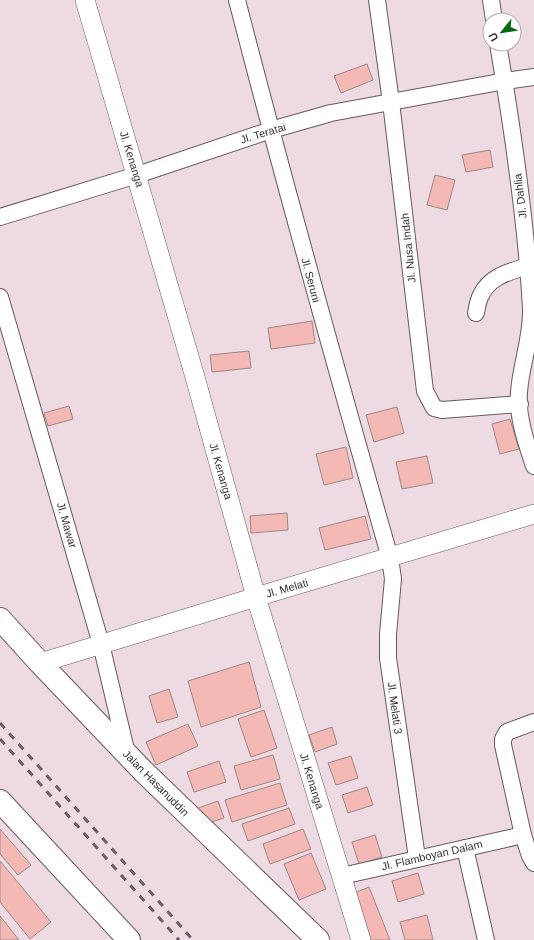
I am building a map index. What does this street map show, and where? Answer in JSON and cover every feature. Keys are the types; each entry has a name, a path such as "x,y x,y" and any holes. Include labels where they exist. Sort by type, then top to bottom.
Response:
{"main road":[{"name":"Jalan Hasanuddin","path":"0,619 40,664 128,755 318,940"},
{"path":"0,801 129,940"}],"street":[{"name":"Jl. Kenanga","path":"85,0 195,377 256,597 361,940"},
{"name":"Jl. Seruni","path":"237,0 330,348 390,558"},
{"name":"Jl. Nusa Indah","path":"377,0 391,102 424,391 434,408 449,411 520,404"},
{"path":"491,0 493,12"},
{"name":"Jl. Dahlia","path":"500,52 505,81 528,266 531,310 531,342 520,387 520,404 521,421 534,466"},
{"name":"Jl. Teratai","path":"0,217 136,175 271,130 331,113 534,77"},
{"path":"476,313 480,296 490,282 507,273 528,266"},
{"name":"Jl. Mawar","path":"0,297 101,644 128,755"},
{"name":"Jl. Melati","path":"40,664 101,644 534,514"},
{"name":"Jl. Melati 3","path":"390,558 392,579 388,634 388,658 416,858"},
{"path":"534,722 509,731 502,739 502,745 523,835 534,863"},
{"name":"Jl. Flamboyan Dalam","path":"342,876 416,858 523,835"},
{"path":"465,848 486,940"}],"building":[{"path":"367,64 373,80 341,93 334,76"},
{"path":"490,150 493,167 466,172 462,155"},
{"path":"435,175 455,180 447,210 427,205"},
{"path":"312,321 315,343 271,349 268,328"},
{"path":"249,351 251,368 212,372 210,355"},
{"path":"69,406 73,419 48,426 44,413"},
{"path":"397,407 404,433 374,442 366,415"},
{"path":"510,419 519,449 500,454 492,424"},
{"path":"346,447 353,478 324,485 316,454"},
{"path":"427,456 433,483 402,489 396,462"},
{"path":"287,513 288,530 251,533 250,516"},
{"path":"365,516 371,539 325,550 319,528"},
{"path":"249,662 261,707 201,727 188,681"},
{"path":"169,689 178,717 157,723 149,696"},
{"path":"264,710 277,748 251,757 238,719"},
{"path":"188,724 198,746 156,765 146,742"},
{"path":"332,727 337,744 315,752 309,735"},
{"path":"273,755 280,779 241,790 234,766"},
{"path":"351,756 358,778 336,785 328,763"},
{"path":"219,761 226,782 194,792 187,772"},
{"path":"280,783 287,805 232,822 225,800"},
{"path":"367,787 373,805 348,813 342,795"},
{"path":"218,801 224,818 202,825 198,808"},
{"path":"289,808 295,824 248,841 242,824"},
{"path":"0,829 31,865 18,875 0,854"},
{"path":"303,829 311,849 270,864 263,844"},
{"path":"375,835 382,857 359,864 352,842"},
{"path":"311,853 326,889 299,900 284,864"},
{"path":"0,861 51,922 30,939 0,902"},
{"path":"418,873 424,894 398,902 392,881"},
{"path":"369,887 390,940 370,940 352,894"},
{"path":"427,915 433,940 405,940 400,922"},
{"path":"0,916 19,940 0,940"}],"railway":[{"path":"0,723 193,940"},
{"path":"0,739 179,940"}]}
